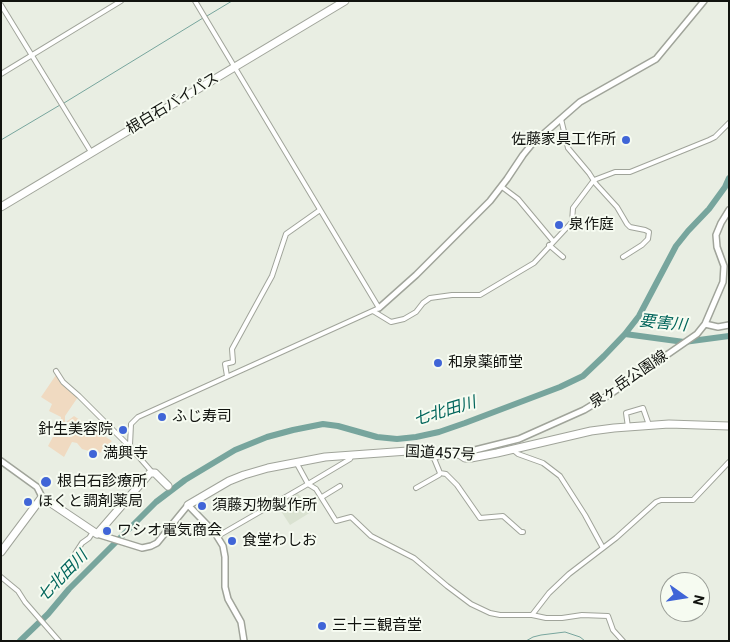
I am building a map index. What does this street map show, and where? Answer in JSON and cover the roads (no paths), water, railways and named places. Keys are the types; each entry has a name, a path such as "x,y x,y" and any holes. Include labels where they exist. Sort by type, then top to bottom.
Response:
{"highway":[{"name":"根白石バイパス","path":"1,207 341,2"},
{"name":"国道457号","path":"188,505 244,475 296,462 408,451 433,456 459,454 464,458 471,458 590,431 628,426 729,426"},
{"path":"2,551 42,497 95,533 152,472 158,475 168,486"}],"street":[{"path":"1,74 121,1"},
{"path":"195,1 320,210 376,309 392,322 404,320 416,312 430,298 452,295 480,295 534,263 548,245 572,222 573,208 594,180 615,172 630,172 709,140 715,137 729,123"},
{"path":"130,445 134,418 376,309 416,275 485,206 502,187 529,148 592,95 656,59 704,1"},
{"path":"1,5 92,153"},
{"path":"561,120 568,148 617,207 628,225 649,232 648,239 642,245 623,257"},
{"path":"502,187 518,199 553,241"},
{"path":"227,376 224,364 232,362 232,349 272,276 286,234 320,210"},
{"name":"泉ヶ岳公園線","path":"459,454 519,439 555,424 612,393 692,338 705,324 723,282 724,266 717,247 716,235 729,210"},
{"path":"548,245 563,257"},
{"path":"705,324 718,327 729,325"},
{"path":"56,371 63,382 130,445 152,472"},
{"path":"628,426 626,414 643,408 649,425"},
{"path":"512,449 518,454 543,463 560,476 603,548"},
{"path":"218,536 350,459 352,455"},
{"path":"433,456 440,473"},
{"path":"1,461 37,487 42,497"},
{"path":"296,462 308,484 316,489 336,521 352,517 371,536 414,558 471,604 490,613 497,614 532,615 546,618 582,615 608,616 613,630 623,641"},
{"path":"532,615 560,583 656,502 660,500 694,500 729,462"},
{"path":"416,488 440,476 440,473"},
{"path":"440,473 446,474 458,485 480,518 503,516 523,532"},
{"path":"322,497 340,486"},
{"path":"71,560 82,543 95,533 145,548 155,545 188,505 218,536 224,551 226,593 241,622 244,641"},
{"path":"1,577 18,591 25,602 59,641"}],"waterway":[{"path":"207,16 232,1"},
{"path":"64,103 203,18"},
{"path":"1,140 60,105"},
{"name":"七北田川","path":"20,641 156,502 185,480 235,450 267,437 323,424 338,426 377,437 397,439 416,437 439,432 465,423 560,387 583,376 625,334 639,316 676,246 709,209 725,187 729,178"},
{"name":"要害川","path":"625,334 684,342 729,336"},
{"path":"526,641 541,635 565,632 580,637 585,641"}],"place":[{"name":"佐藤家具工作所","path":"626,140"},
{"name":"泉作庭","path":"559,225"},
{"name":"和泉薬師堂","path":"438,363"},
{"name":"ふじ寿司","path":"162,417"},
{"name":"針生美容院","path":"123,430"},
{"name":"満興寺","path":"93,454"},
{"name":"根白石診療所","path":"46,482"},
{"name":"ほくと調剤薬局","path":"28,502"},
{"name":"須藤刃物製作所","path":"202,506"},
{"name":"ワシオ電気商会","path":"107,531"},
{"name":"食堂わしお","path":"232,541"},
{"name":"三十三観音堂","path":"322,626"}]}
